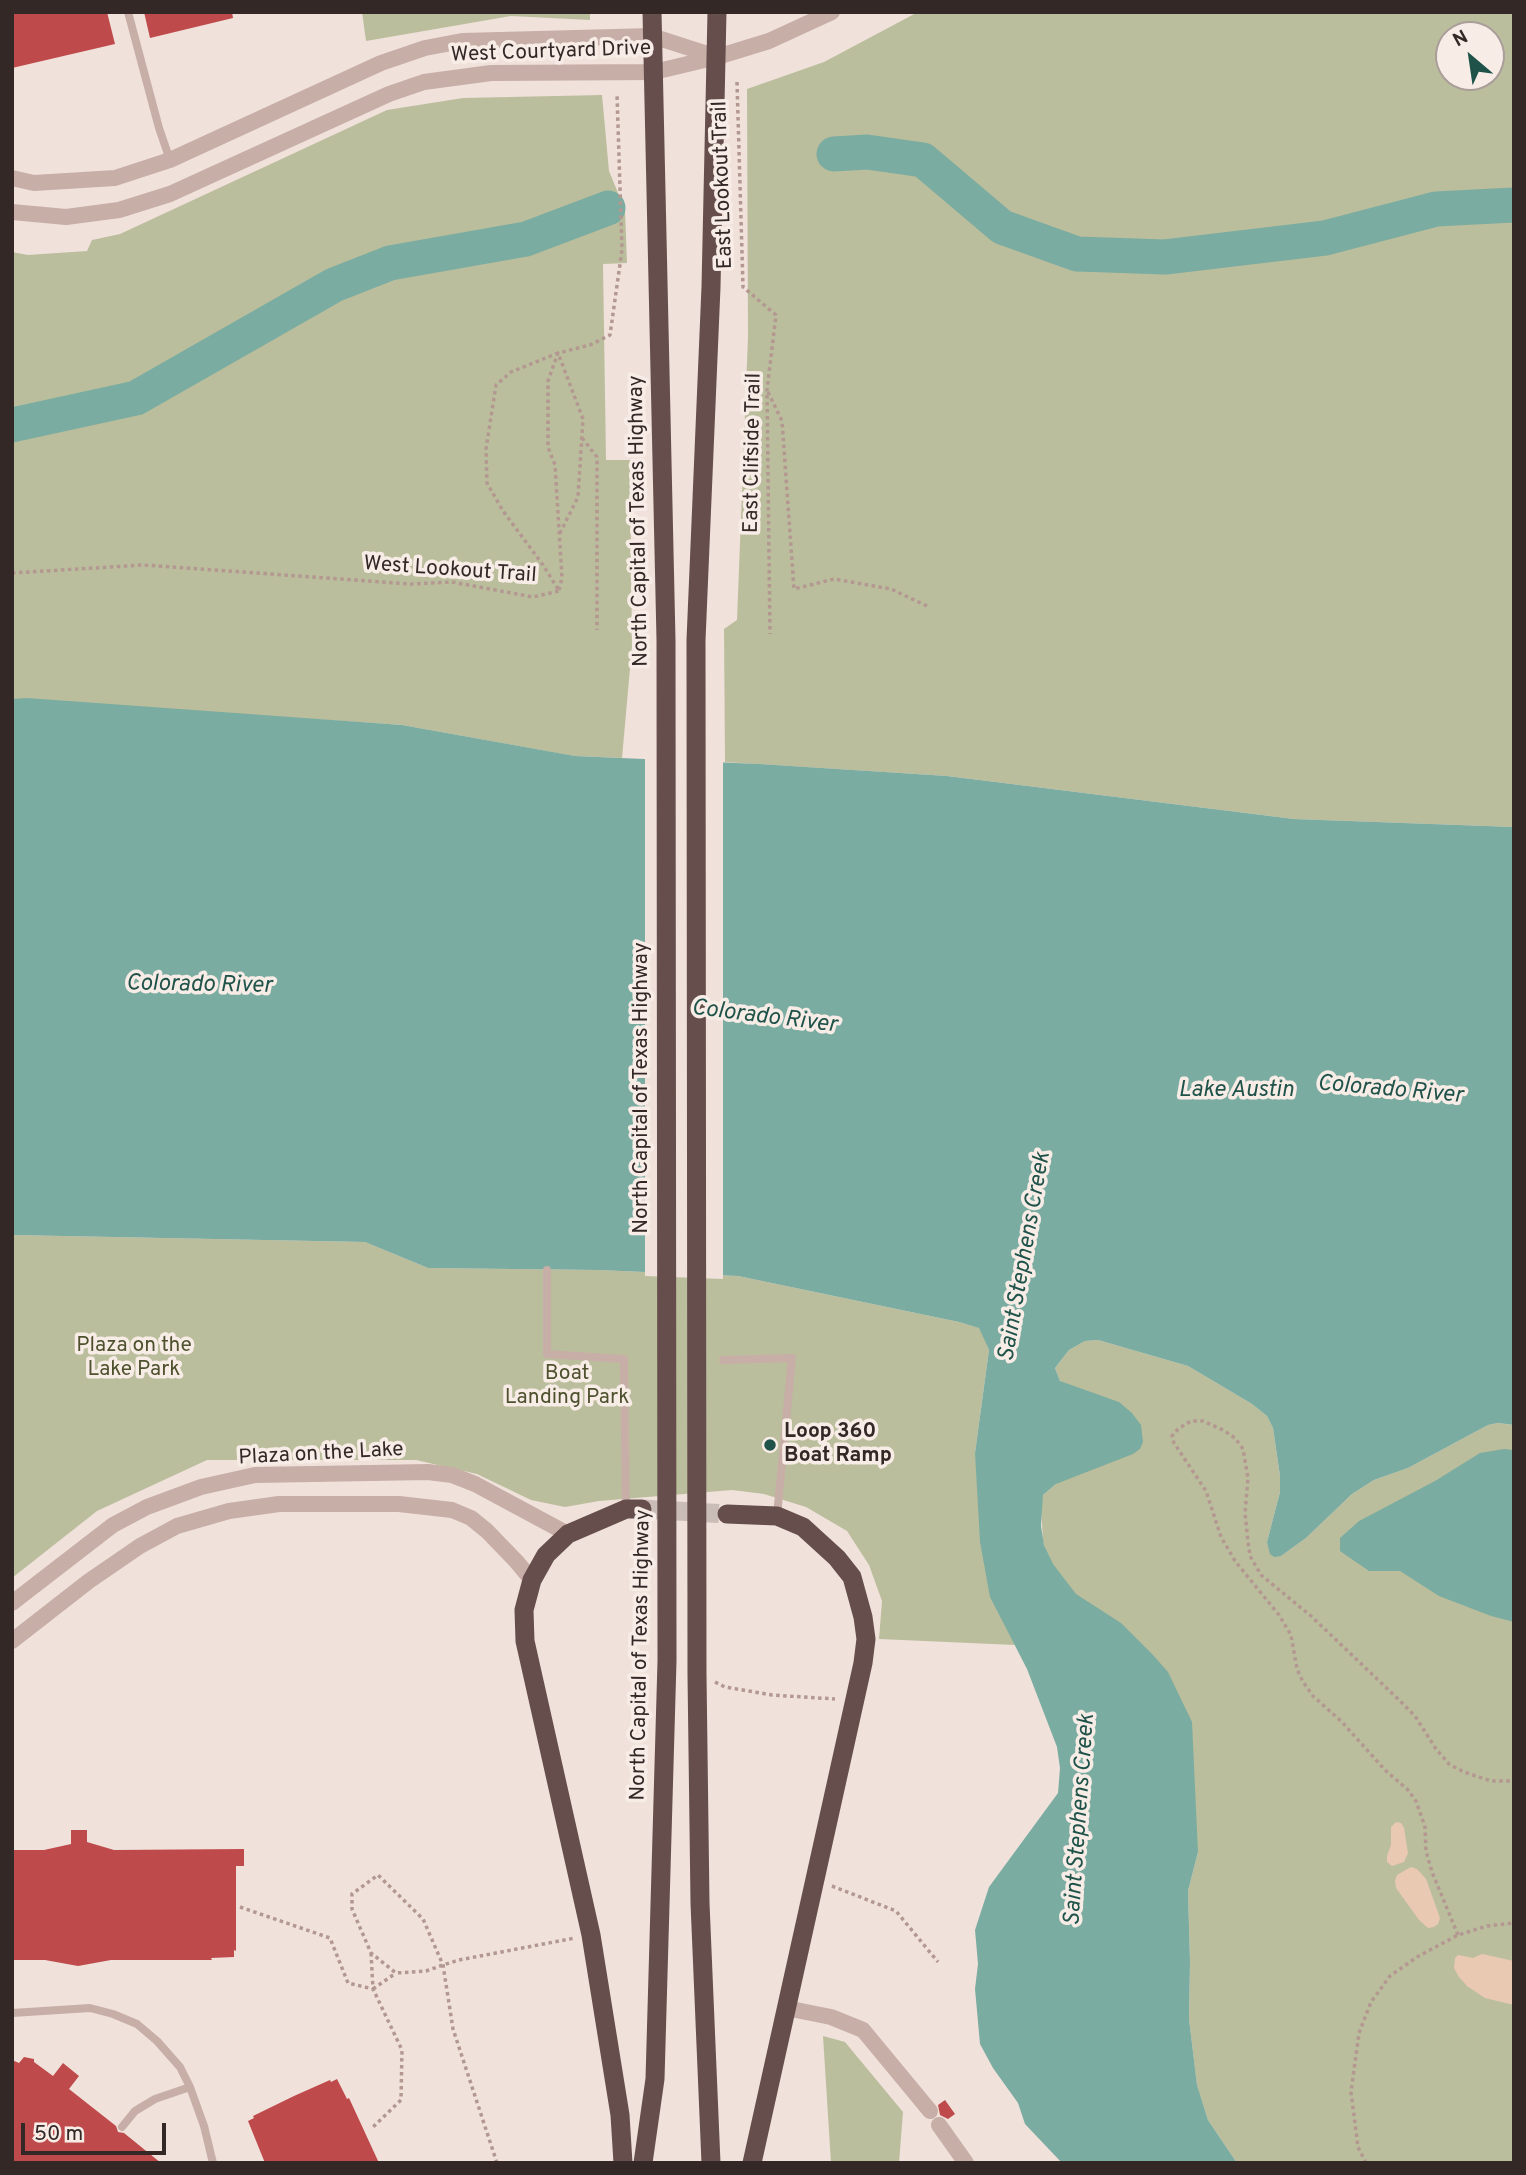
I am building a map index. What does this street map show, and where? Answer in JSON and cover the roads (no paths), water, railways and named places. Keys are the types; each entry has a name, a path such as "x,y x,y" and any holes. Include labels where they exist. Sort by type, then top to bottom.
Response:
{"highway":[{"name":"North Capital of Texas Highway","path":"643,2163 655,2079 667,1661 666,640 652,12"},
{"path":"711,2163 700,1903 697,1667 696,640 717,12"},
{"path":"623,2163 620,2115 590,1936 525,1641 524,1611 532,1580 546,1555 568,1534 634,1509"},
{"path":"727,1514 776,1516 803,1527 837,1558 852,1577 866,1639 855,1700 752,2163"}],"street":[{"path":"717,57 769,41 832,12"},
{"name":"West Courtyard Drive","path":"12,177 34,183 115,178 170,160 381,62 425,48 462,41 652,36 717,57"},
{"name":"West Courtyard Drive","path":"12,212 66,217 119,210 183,189 389,94 424,82 491,73 654,72 717,57"},
{"path":"170,160 183,189"},
{"name":"Plaza on the Lake","path":"12,1603 113,1525 147,1507 201,1487 255,1475 428,1472 452,1475 475,1484 568,1534"},
{"path":"12,1642 89,1581 140,1546 177,1526 229,1511 279,1504 399,1504 452,1510 471,1518 487,1531 532,1580"},
{"path":"786,2008 831,2017 863,2030 935,2118 966,2163"}],"lane":[{"path":"128,12 170,160"},
{"path":"547,1270 547,1354 624,1359 634,1509"},
{"path":"723,1360 792,1358 776,1516"},
{"path":"12,2013 90,2008 137,2024 157,2041 180,2067 204,2126 213,2163"},
{"path":"122,2127 135,2112 155,2099 190,2087"}],"water":[{"name":"Lake Austin","path":"12,699 402,725 575,756 947,776 1294,819 1514,827 1514,1425 1488,1425 1408,1468 1374,1480 1352,1494 1306,1538 1281,1556 1274,1557 1270,1554 1267,1542 1280,1492 1280,1476 1273,1428 1267,1416 1252,1404 1188,1366 1098,1340 1085,1341 1069,1350 1055,1368 1060,1381 1119,1402 1141,1425 1143,1442 1140,1449 1133,1454 1056,1484 1043,1495 1041,1526 1044,1545 1053,1564 1076,1594 1121,1623 1153,1655 1168,1672 1192,1722 1198,1852 1188,1891 1189,2019 1197,2085 1208,2120 1237,2163 1062,2163 1025,2124 1018,2103 980,2044 975,1989 978,1964 975,1930 989,1887 1058,1793 1060,1768 1057,1747 1027,1669 990,1597 980,1542 975,1453 989,1350 979,1328 738,1276 598,1270 428,1268 365,1242 12,1235"},
{"path":"1514,1450 1514,1622 1439,1596 1400,1571 1369,1571 1340,1551 1340,1538 1359,1521 1435,1481 1480,1453"}],"waterway":[{"path":"834,154 867,152 923,160 1002,227 1077,254 1165,257 1325,238 1436,209 1514,205"},
{"path":"12,425 136,398 334,285 390,263 526,239 608,208"}],"tunnel":[{"path":"642,1509 727,1514"}],"place":[{"name":"Loop 360 Boat Ramp","path":"770,1445"}],"water label":[{"name":"Colorado River","path":"199,986"},
{"name":"Colorado River","path":"764,1018"},
{"name":"Colorado River","path":"1390,1091"},
{"name":"Saint Stephens Creek","path":"1026,1257"},
{"name":"Saint Stephens Creek","path":"1081,1820"}],"park label":[{"name":"Plaza on the Lake Park","path":"134,1359"},
{"name":"Boat Landing Park","path":"567,1387"}]}
